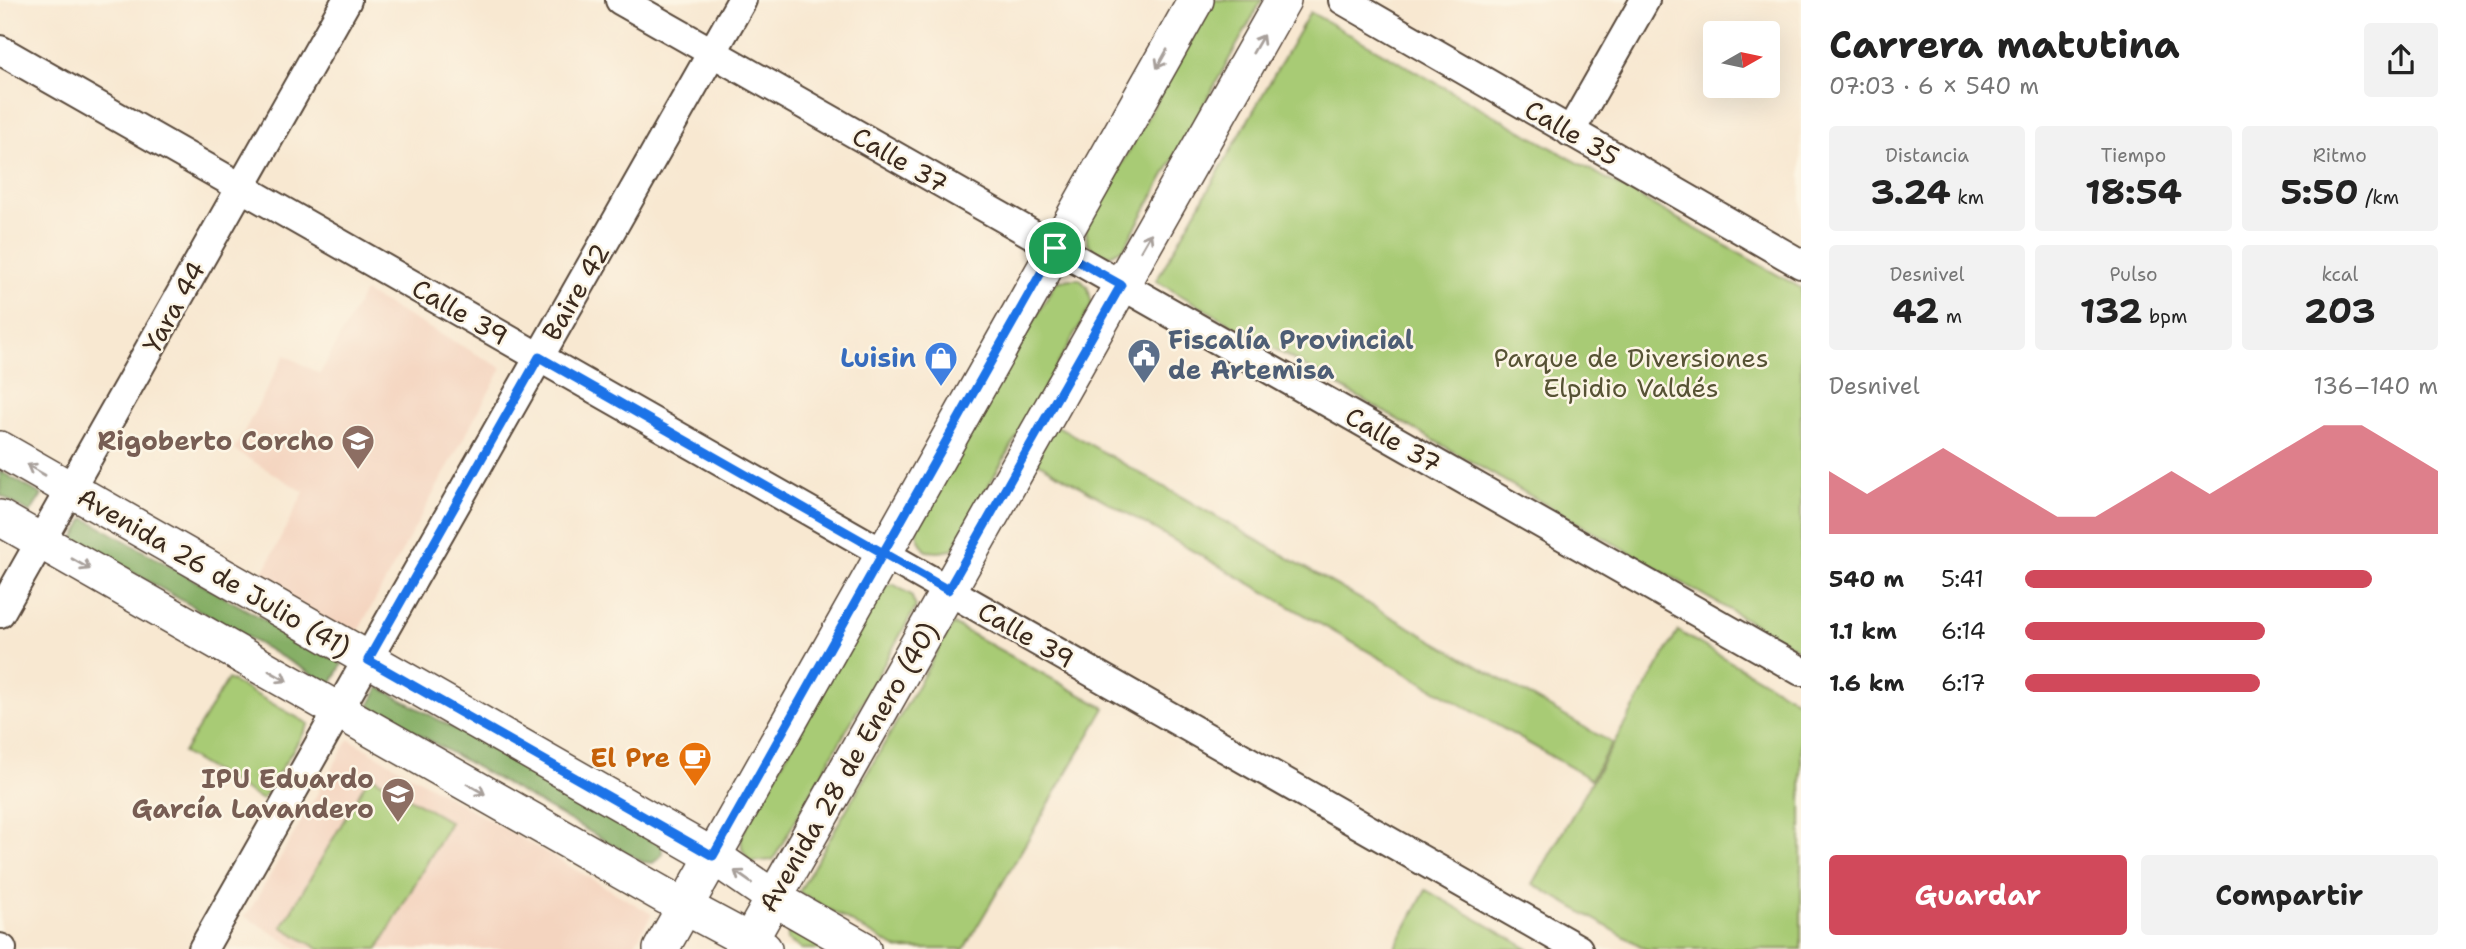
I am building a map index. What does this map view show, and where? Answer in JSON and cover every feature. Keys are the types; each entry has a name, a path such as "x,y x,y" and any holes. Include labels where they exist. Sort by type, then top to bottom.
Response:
{"main road":[{"path":"661,949 1196,0"},
{"name":"Avenida 28 de Enero (40)","path":"753,946 774,898 1283,0"},
{"name":"Avenida 26 de Julio (41)","path":"0,449 713,856 774,898 863,949"},
{"path":"0,518 753,946"}],"street":[{"name":"Yara 44","path":"0,613 347,0"},
{"name":"Calle 37","path":"620,0 1801,671"},
{"name":"Baire 42","path":"203,949 742,0"},
{"name":"Calle 35","path":"1343,0 1801,264"},
{"path":"1570,132 1645,0"},
{"name":"Calle 39","path":"0,50 1578,949"}],"shaded area":[{"name":"Rigoberto Corcho","path":"364,292 502,368 355,637 259,581 304,492 234,450 285,355 320,374"},
{"name":"IPU Eduardo García Lavandero","path":"349,739 652,914 632,949 299,949 244,916"}],"green space":[{"path":"1213,0 1262,0 1124,248 1110,255 1096,253 1087,242 1086,228"},
{"name":"Parque de Diversiones Elpidio Valdés","path":"1310,12 1801,288 1801,651 1156,281"},
{"path":"1080,279 1088,288 1092,304 952,550 926,551 916,528 1056,282"},
{"path":"1054,424 1612,743 1591,779 1034,460"},
{"path":"0,471 42,495 30,513 0,495"},
{"path":"85,518 342,664 331,685 74,539"},
{"path":"893,584 911,595 916,607 773,860 750,862 742,849 741,837 880,587"},
{"path":"953,624 1105,708 964,949 898,949 799,892"},
{"path":"1678,631 1801,703 1801,949 1646,949 1533,884"},
{"path":"228,679 309,724 262,800 183,753"},
{"path":"379,687 653,838 662,846 662,855 653,863 643,862 369,706"},
{"path":"370,775 450,822 378,949 319,949 282,927"},
{"path":"1426,890 1529,949 1394,949"},
{"path":"793,931 825,949 802,949 787,940 788,933"}],"place":[{"name":"Fiscalía Provincial de Artemisa","path":"1144,385"},
{"name":"Luisin","path":"941,388"},
{"name":"Rigoberto Corcho","path":"358,471"},
{"name":"El Pre","path":"695,788"},
{"name":"IPU Eduardo García Lavandero","path":"398,824"}],"route":[{"path":"1055,248 883,553 539,357 368,660 713,856 883,553 948,590 1121,285 1055,248"}]}
